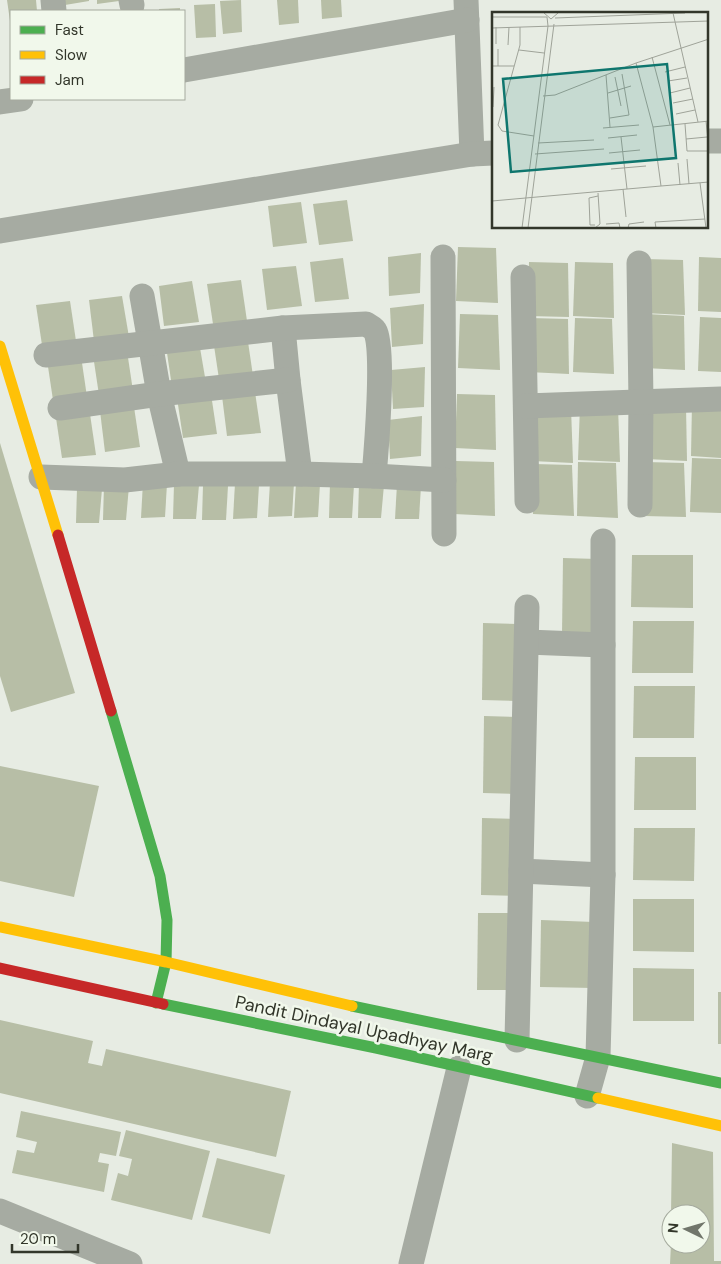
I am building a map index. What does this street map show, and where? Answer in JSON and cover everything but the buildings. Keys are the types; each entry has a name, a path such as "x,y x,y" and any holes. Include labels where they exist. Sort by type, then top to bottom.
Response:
{"street":[{"path":"0,231 483,153 467,10 185,70"},
{"path":"0,102 14,100"},
{"path":"708,141 721,141"},
{"path":"442,257 444,534"},
{"path":"639,263 640,504"},
{"path":"523,277 527,501"},
{"path":"142,296 159,394 178,474"},
{"path":"46,354 283,328 366,324 375,330 379,342 380,359 374,476"},
{"path":"283,328 300,474"},
{"path":"0,346 160,876 167,920 166,962 156,1003"},
{"path":"60,408 159,394 288,380"},
{"path":"526,406 721,400"},
{"path":"41,477 125,480 178,474 300,474 444,480"},
{"path":"587,1096 598,1057 602,874 603,541"},
{"path":"517,1040 527,607"},
{"path":"527,642 603,645"},
{"path":"521,872 602,874"},
{"name":"Pandit Dindayal Upadhyay Marg","path":"0,927 166,962 332,1002 721,1083"},
{"name":"Pandit Dindayal Upadhyay Marg","path":"0,968 156,1003 376,1048 721,1126"},
{"path":"411,1264 459,1068"},
{"path":"0,1211 130,1264"}],"traffic: fast":[{"path":"111,711 160,876 167,920 166,962 156,1003"},
{"path":"163,1004 376,1048 598,1098"},
{"path":"352,1006 721,1083"}],"traffic: slow":[{"path":"0,346 58,535"},
{"path":"0,927 166,962 352,1006"},
{"path":"598,1098 721,1126"}],"traffic: jam":[{"path":"58,535 111,711"},
{"path":"0,968 163,1004"}]}
